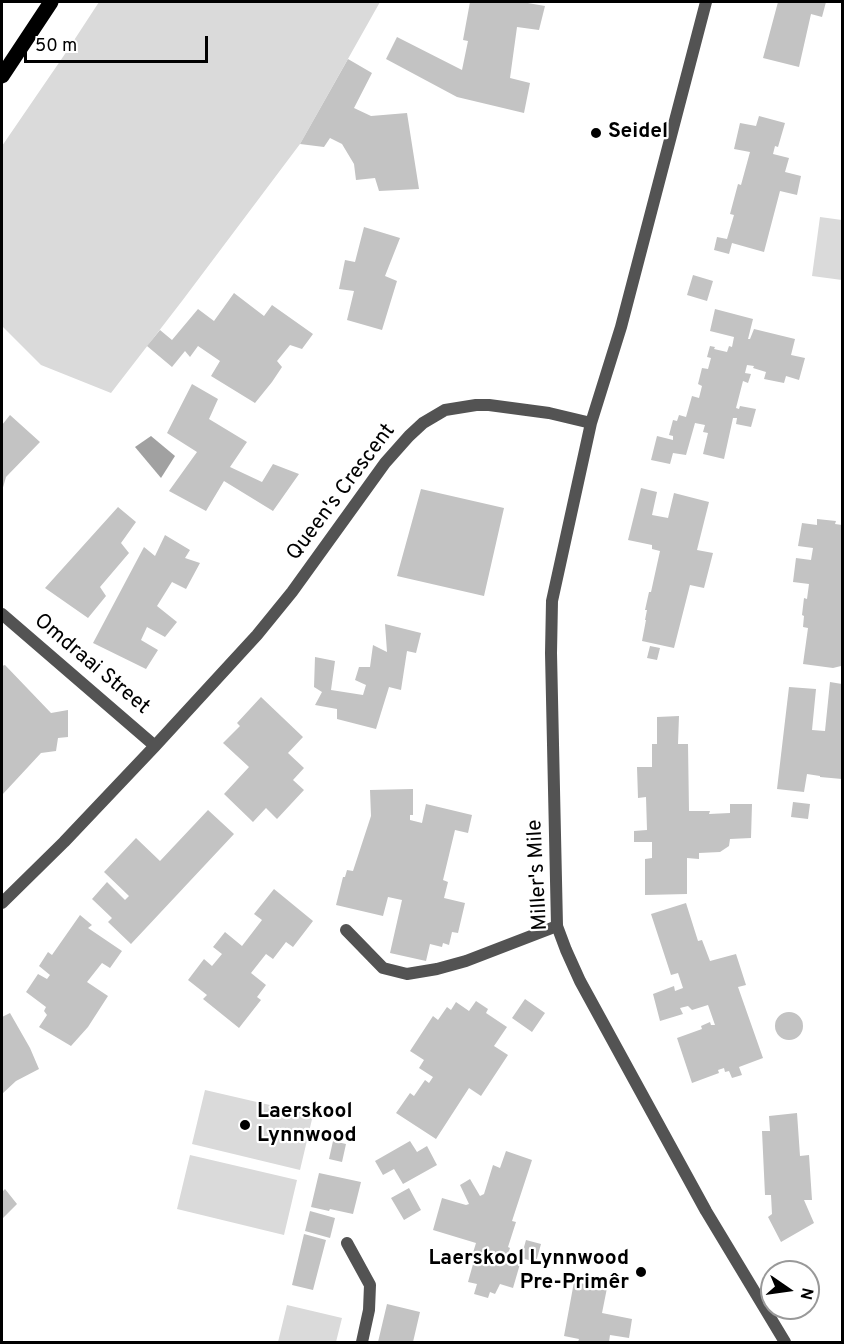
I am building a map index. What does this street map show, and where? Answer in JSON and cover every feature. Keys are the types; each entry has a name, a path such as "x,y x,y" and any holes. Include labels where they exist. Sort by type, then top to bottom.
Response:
{"main road":[{"path":"2,76 51,2"}],"street":[{"path":"591,423 621,327 706,2"},
{"name":"Queen's Crescent","path":"2,903 64,842 257,635 292,592 385,463 423,423 446,410 476,405 518,408 591,423"},
{"name":"Miller's Mile","path":"591,423 552,601 557,926 580,981 632,1076 706,1211 785,1342"},
{"name":"Omdraai Street","path":"2,614 155,746"},
{"path":"346,930 383,968 407,974 466,961 557,926"},
{"path":"347,1243 370,1285 369,1310 362,1342"}],"shaded area":[{"path":"99,2 380,2 300,144 111,393 41,365 2,326 2,146"},
{"path":"820,217 842,220 842,280 812,276"},
{"path":"151,436 175,456 161,478 135,447"},
{"path":"205,1090 313,1115 300,1170 192,1144"},
{"path":"190,1155 297,1180 284,1235 177,1209"},
{"path":"287,1305 342,1318 336,1342 278,1342"}],"building":[{"path":"470,2 522,2 545,6 539,30 517,27 510,78 530,83 524,113 457,97 386,59 397,37 462,70 468,41 463,40"},
{"path":"778,2 826,2 822,17 811,14 799,67 763,58"},
{"path":"348,59 372,73 354,108 371,116 407,113 419,189 379,191 375,178 356,180 354,164 342,144 330,138 324,147 300,144"},
{"path":"759,116 785,123 778,147 775,146 773,154 789,158 785,172 801,176 797,195 780,191 764,252 732,243 729,254 714,250 717,237 727,239 734,215 730,214 750,152 734,149 740,123 756,126"},
{"path":"364,227 400,238 385,276 397,281 382,330 347,320 354,291 339,289 345,260 355,262"},
{"path":"693,275 713,281 707,301 687,295"},
{"path":"234,293 264,316 272,305 313,334 302,349 290,345 277,361 282,367 255,403 211,376 220,361 198,346 190,357 185,351 172,367 147,346 160,330 172,340 198,309 214,321"},
{"path":"715,309 753,319 748,339 754,329 795,339 791,355 805,358 799,380 786,376 784,383 764,379 766,372 747,365 745,373 751,374 748,383 743,381 736,408 739,409 740,406 756,409 751,427 736,424 737,418 733,418 724,459 703,454 708,433 703,432 705,425 695,423 686,455 673,453 670,464 651,460 657,436 673,440 673,436 669,435 673,420 677,421 679,415 686,417 692,396 699,398 702,386 698,384 702,368 708,369 711,358 707,357 710,346 727,352 729,346 732,347 734,337 710,331"},
{"path":"192,384 218,399 209,419 247,442 230,467 262,482 273,464 299,474 273,511 224,481 206,511 169,491 197,452 167,433"},
{"path":"10,415 40,442 6,477 2,491 2,425"},
{"path":"641,488 657,492 652,515 668,518 674,493 709,502 697,550 713,553 704,588 690,585 674,648 642,641 647,610 645,610 660,551 652,549 652,545 628,540"},
{"path":"421,489 504,508 484,596 397,576"},
{"path":"118,507 136,522 121,543 129,553 100,587 106,596 88,618 45,588"},
{"path":"817,519 836,521 835,524 842,525 842,658 841,666 833,668 803,664 808,628 803,627 804,616 802,615 809,584 793,582 796,558 811,560 813,548 798,546 802,523 817,525"},
{"path":"165,535 190,550 185,558 200,563 186,589 172,582 157,606 177,622 165,637 147,627 141,640 158,650 146,669 93,643 144,547 155,556"},
{"path":"385,624 421,633 416,653 407,651 401,690 389,687 376,729 337,719 337,709 315,705 322,692 314,687 315,657 335,661 331,690 363,695 366,685 355,680 359,667 370,667 373,645 387,652"},
{"path":"650,646 660,648 657,660 647,658"},
{"path":"5,665 51,713 68,710 68,737 58,738 56,751 41,753 2,795 2,666"},
{"path":"830,682 842,684 842,779 807,774 804,792 777,789 789,687 816,689 812,730 825,731"},
{"path":"261,697 303,737 288,753 304,768 293,780 304,790 277,819 266,808 253,822 224,794 249,767 223,743 240,726 237,723"},
{"path":"679,716 678,744 688,744 689,811 710,811 709,814 730,813 730,804 752,804 751,838 730,839 729,846 720,852 699,853 699,859 687,858 687,894 645,895 645,859 652,858 652,842 634,842 634,831 647,830 646,797 638,798 637,767 652,767 652,744 657,744 657,717"},
{"path":"413,789 413,815 410,815 410,820 422,823 426,804 472,815 468,833 455,830 443,880 448,882 444,898 465,903 458,933 452,932 449,945 443,943 442,947 430,944 426,961 390,953 402,900 388,897 383,916 336,905 343,877 347,870 353,871 371,816 370,790"},
{"path":"793,802 810,804 808,819 791,817"},
{"path":"208,810 234,834 131,944 108,922 112,918 92,899 107,882 125,900 129,896 104,872 136,838 160,861"},
{"path":"274,889 313,921 293,947 286,942 273,959 266,954 251,973 266,985 257,997 261,1000 239,1028 203,999 207,995 188,980 204,959 212,966 222,954 213,947 225,932 242,946 262,920 254,914"},
{"path":"686,903 698,941 702,940 710,961 736,954 746,985 738,987 763,1058 739,1067 742,1075 732,1078 729,1071 725,1072 724,1068 718,1070 719,1073 692,1083 677,1038 702,1029 701,1026 710,1022 711,1025 715,1025 708,1005 692,1010 688,1006 680,1008 683,1014 660,1021 653,994 674,986 675,991 683,988 678,973 671,975 651,914"},
{"path":"80,915 92,925 88,928 122,951 110,968 102,963 87,982 108,996 88,1027 71,1046 39,1027 47,1015 44,1011 46,1007 26,992 38,974 47,979 50,975 39,966 48,952 52,955"},
{"path":"525,999 545,1013 532,1032 512,1018"},
{"path":"476,1001 488,1009 486,1013 507,1027 494,1046 508,1055 481,1096 469,1088 436,1139 396,1113 410,1093 414,1096 425,1080 429,1083 433,1077 419,1068 424,1060 410,1051 433,1016 438,1020 447,1007 451,1010 456,1002 469,1011"},
{"path":"789,1012 799,1016 803,1026 799,1036 789,1040 779,1036 775,1026 779,1016"},
{"path":"10,1013 39,1069 16,1081 2,1094 2,1017"},
{"path":"797,1113 800,1156 809,1155 812,1200 804,1200 814,1223 781,1242 768,1217 772,1214 771,1195 765,1195 762,1131 770,1131 769,1116"},
{"path":"333,1141 346,1144 342,1162 329,1159"},
{"path":"410,1141 417,1152 427,1146 437,1165 403,1184 394,1169 383,1175 375,1161"},
{"path":"506,1151 532,1160 512,1221 516,1222 506,1260 520,1264 513,1288 500,1284 495,1294 490,1292 488,1298 474,1294 477,1284 468,1282 475,1257 472,1256 476,1243 433,1230 442,1198 469,1204 460,1185 470,1179 480,1196 484,1194 493,1165 500,1168"},
{"path":"319,1173 361,1182 353,1214 311,1207"},
{"path":"409,1188 421,1210 404,1220 391,1198"},
{"path":"5,1189 17,1204 2,1219 2,1192"},
{"path":"310,1211 335,1218 330,1238 305,1231"},
{"path":"304,1234 326,1240 313,1290 292,1285"},
{"path":"526,1240 541,1244 536,1262 521,1258"},
{"path":"574,1282 607,1288 602,1313 632,1319 629,1338 610,1335 609,1342 578,1342 579,1339 564,1336"},
{"path":"387,1304 420,1312 413,1342 378,1342"}],"place":[{"name":"Seidel","path":"596,133"},
{"name":"Laerskool Lynnwood","path":"245,1125"},
{"name":"Laerskool Lynnwood Pre-Primêr","path":"641,1272"}]}
